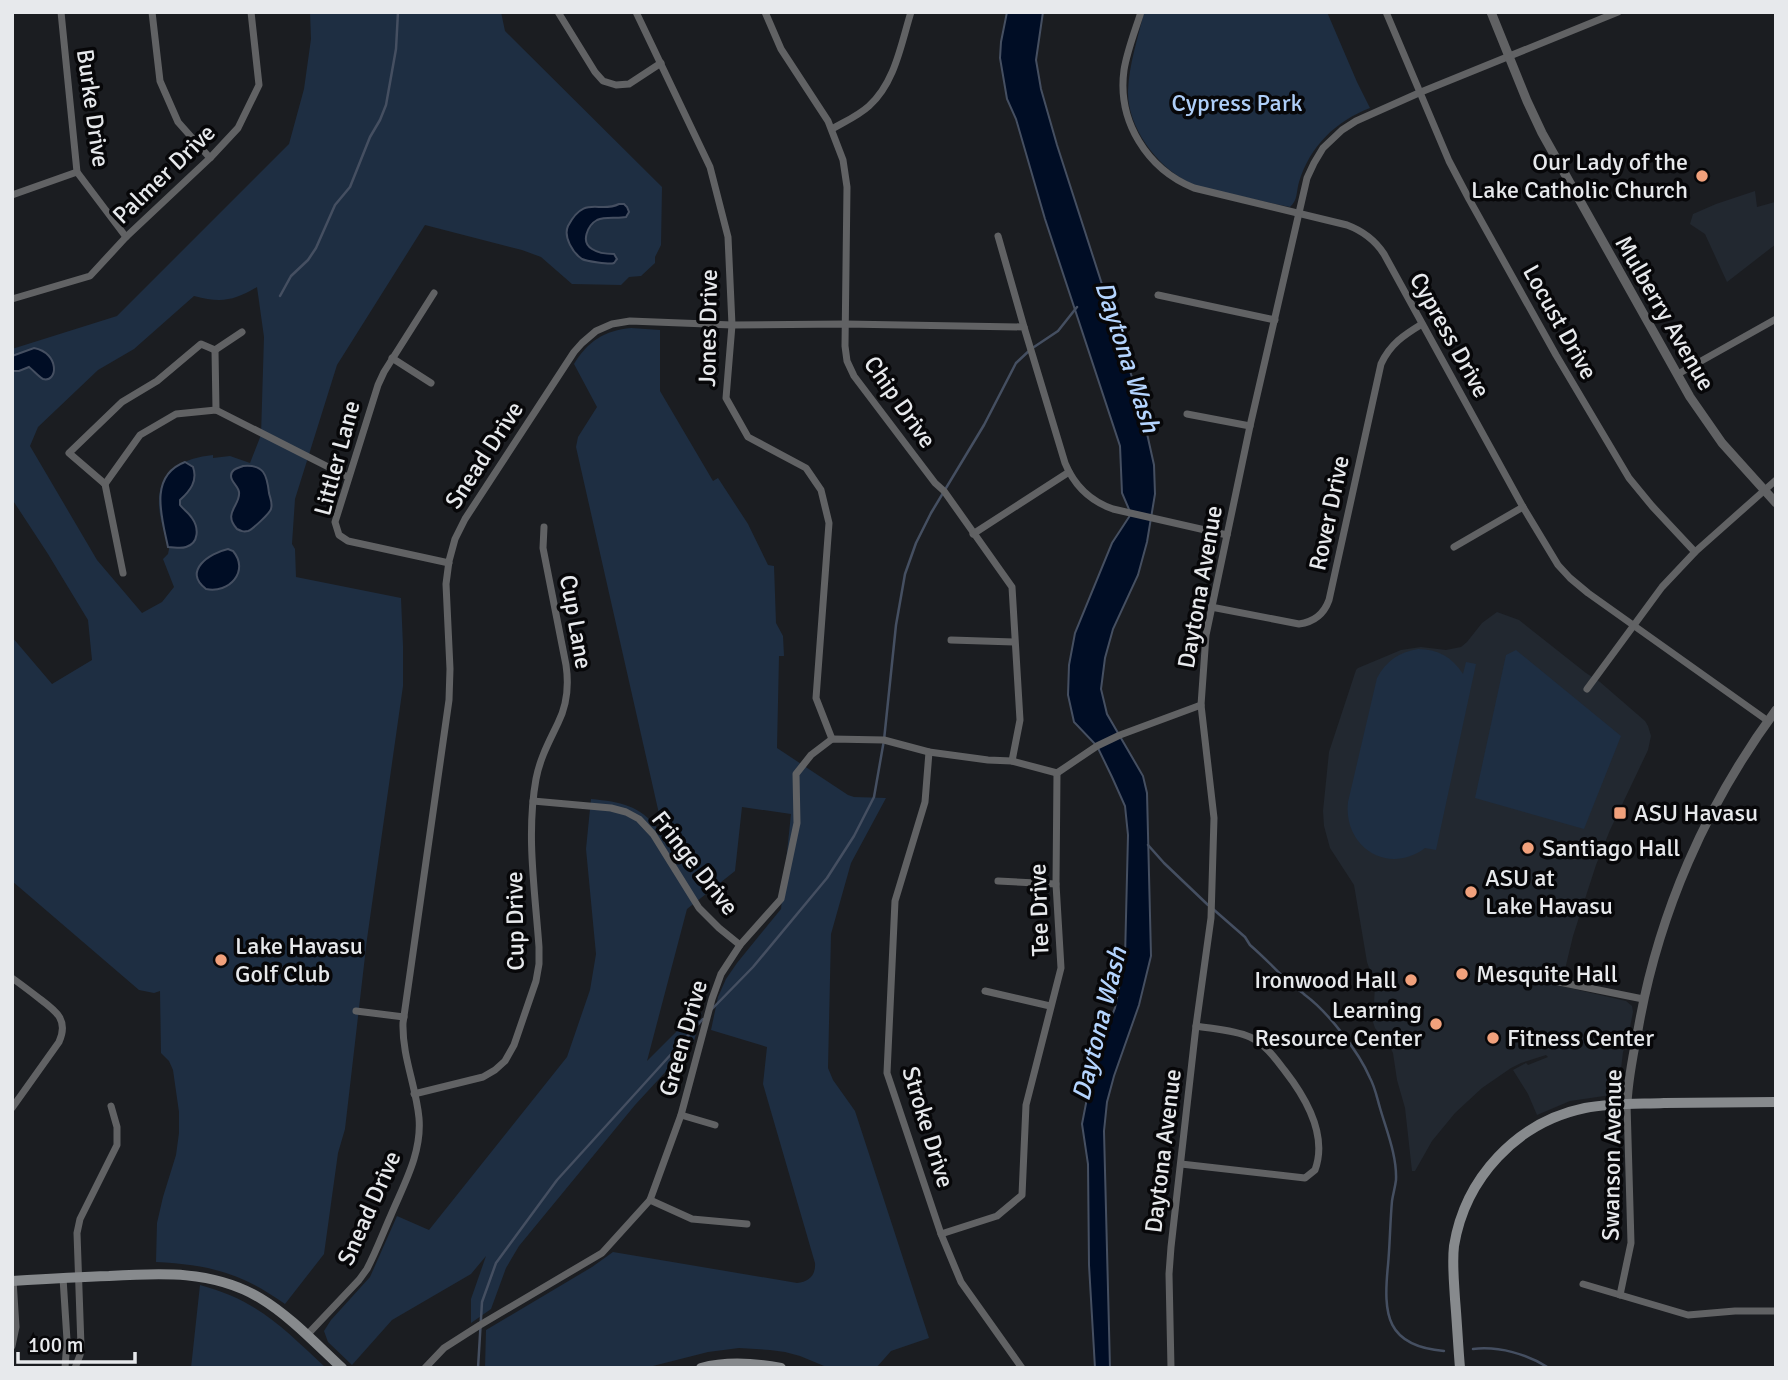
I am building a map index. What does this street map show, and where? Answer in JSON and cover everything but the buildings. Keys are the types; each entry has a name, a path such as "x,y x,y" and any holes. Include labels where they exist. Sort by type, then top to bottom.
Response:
{"main road":[{"path":"1460,1368 1453,1270 1454,1246 1471,1195 1505,1149 1538,1125 1586,1108 1628,1104 1776,1102"},
{"path":"13,1280 175,1274 209,1278 238,1287 260,1298 307,1335 342,1368"},
{"path":"701,1368 735,1363 781,1368"}],"street":[{"name":"Burke Drive","path":"61,12 77,172 126,237"},
{"path":"152,12 160,81 178,122 210,158"},
{"name":"Palmer Drive","path":"12,299 90,276 126,237 238,128 259,85 251,12"},
{"path":"558,12 603,81 616,85 628,84 662,63"},
{"name":"Jones Drive","path":"636,12 710,167 728,237 732,325 726,398 748,437 806,468 821,490 829,523 816,698 832,740"},
{"name":"Chip Drive","path":"765,12 781,49 832,129 843,160 847,187 846,358 852,372 935,483 944,491 1012,587 1020,720 1012,761"},
{"path":"832,129 864,110 882,91 894,67 911,12"},
{"name":"Cypress Drive","path":"1140,12 1125,66 1124,94 1131,127 1145,151 1164,171 1194,188 1352,227 1370,238 1384,254 1523,507 1558,565 1570,578 1768,721"},
{"name":"Locust Drive","path":"1385,12 1444,149 1469,199 1606,442 1629,478 1695,552"},
{"name":"Mulberry Avenue","path":"1491,12 1542,133 1678,374 1722,443 1776,503"},
{"name":"Daytona Avenue","path":"1171,1368 1169,1274 1196,1026 1211,918 1214,818 1201,705 1206,635 1304,187 1323,148 1356,121 1605,15 1618,12"},
{"path":"12,195 77,172"},
{"path":"998,236 1069,472 1086,494 1107,506 1131,514 1227,535"},
{"name":"Littler Lane","path":"434,293 375,391 335,519 336,528 342,537 352,543 449,563"},
{"path":"1158,295 1275,320"},
{"path":"1678,374 1776,319"},
{"name":"Snead Drive","path":"307,1335 359,1280 370,1264 415,1159 419,1127 404,1051 404,1017 449,700 446,595 449,563 455,539 574,352 586,339 607,326 624,321 732,325 1024,327"},
{"name":"Rover Drive","path":"1211,607 1296,624 1312,621 1325,610 1381,364 1396,342 1422,324"},
{"path":"215,350 242,332"},
{"path":"123,573 105,484 69,453 122,402 157,381 201,344 215,350"},
{"path":"215,350 216,410"},
{"path":"393,358 431,383"},
{"path":"105,484 140,435 176,414 216,410 348,477"},
{"path":"1187,414 1250,426"},
{"path":"973,534 1069,472"},
{"path":"1587,689 1662,587 1695,552 1776,480"},
{"path":"1454,547 1523,507"},
{"name":"Cup Lane","path":"533,801 538,770 545,747 562,714 568,681 543,548 544,527"},
{"path":"951,640 1014,642"},
{"path":"832,740 884,740 929,752 1012,761 1057,773 1120,734 1201,705"},
{"name":"Swanson Avenue","path":"1620,1295 1631,1243 1628,1083 1643,999 1672,901 1692,853 1720,796 1776,710"},
{"name":"Green Drive","path":"425,1368 444,1349 471,1331 602,1253 650,1200 681,1115 721,974 740,945 781,899 797,823 796,774 811,755 832,740"},
{"name":"Stroke Drive","path":"929,752 925,802 895,901 887,1073 941,1234 961,1282 1022,1368"},
{"name":"Tee Drive","path":"941,1234 997,1216 1022,1195 1026,1105 1061,968 1056,884 1057,773"},
{"name":"Fringe Drive","path":"533,801 611,808 635,816 653,834 699,908 740,945"},
{"name":"Cup Drive","path":"414,1094 488,1075 505,1061 514,1045 539,964 531,841 533,801"},
{"path":"998,881 1056,884"},
{"path":"12,978 54,1010 63,1028 59,1042 12,1108"},
{"path":"1549,980 1643,999"},
{"path":"985,991 1050,1006"},
{"path":"356,1011 404,1017"},
{"path":"1181,1164 1305,1178 1315,1170 1319,1155 1310,1109 1274,1056 1248,1037 1196,1026"},
{"path":"75,1368 81,1346 76,1237 78,1226 117,1141 117,1127 111,1105"},
{"path":"681,1115 715,1125"},
{"path":"650,1200 692,1219 747,1224"},
{"path":"63,1278 67,1340 65,1368"},
{"path":"12,1346 16,1327 13,1280"},
{"path":"1583,1284 1688,1315 1776,1311"}],"shaded area":[{"path":"1007,12 1043,12 1036,60 1041,89 1140,402 1154,465 1155,494 1147,542 1138,575 1113,629 1105,658 1101,689 1107,714 1143,776 1147,793 1151,956 1139,1005 1107,1102 1104,1131 1110,1368 1095,1368 1089,1265 1088,1164 1082,1124 1095,1057 1115,1008 1125,958 1128,835 1125,806 1097,746 1074,722 1068,695 1069,665 1075,633 1112,543 1131,514 1122,493 1120,446 1045,219 1016,119 1007,99 1000,58"},
{"path":"1755,191 1757,207 1775,202 1776,244 1727,282 1705,234 1690,224 1693,214"},
{"path":"619,204 627,207 629,212 626,217 597,220 588,230 586,238 592,249 614,254 617,259 608,264 582,259 572,249 567,235 568,226 574,216 586,208 612,207"},
{"path":"34,348 42,351 52,361 52,377 43,379 29,367 12,371 12,356"},
{"path":"185,462 193,467 194,481 180,500 180,505 194,522 197,531 190,545 168,547 161,511 162,487 173,468"},
{"path":"243,466 256,467 263,472 272,505 270,511 250,530 241,531 231,518 239,492 231,474"},
{"path":"228,549 233,551 238,559 238,573 222,588 206,589 199,582 198,569 214,554"},
{"name":"ASU at Lake Havasu","path":"1497,612 1519,620 1600,682 1648,726 1651,736 1648,750 1596,865 1573,936 1561,986 1626,1001 1632,1006 1633,1012 1623,1052 1619,1086 1615,1093 1570,1101 1537,1115 1513,1070 1548,1057 1546,1055 1521,1063 1482,1088 1455,1113 1432,1141 1415,1171 1412,1171 1405,1108 1393,1053 1373,1022 1375,985 1367,962 1354,885 1330,848 1324,826 1329,752 1358,668 1401,650 1421,647 1446,650 1461,647 1482,623"}],"green space":[{"path":"310,12 501,12 505,31 662,187 661,245 655,263 641,276 629,277 621,285 572,284 541,257 425,225 337,365 295,499 292,544 295,549 296,577 401,598 403,686 367,939 345,1129 338,1153 324,1254 285,1304 253,1284 224,1272 192,1265 156,1262 157,1223 176,1155 179,1133 173,1070 161,1053 160,991 154,993 139,990 12,881 12,637 52,684 92,660 88,620 12,499 12,349 117,316 289,144 304,89 311,39","holes":["257,287 264,337 261,435 250,463 230,456 213,458 213,455 182,463 167,475 162,484 159,506 169,549 163,559 174,587 162,602 142,613 97,560 30,446 38,427 98,370 134,349 194,296 212,300 227,299"]},
{"name":"Cypress Park","path":"1144,12 1327,12 1370,108 1346,120 1317,146 1304,169 1296,199 1290,207 1191,183 1175,174 1154,155 1132,118 1129,81"},
{"path":"631,328 660,330 660,391 713,481 718,478 748,524 768,565 774,566 776,623 783,636 784,656 779,656 777,748 848,795 886,798 851,863 831,934 828,1068 833,1080 855,1111 929,1338 891,1351 876,1368 829,1368 785,1352 739,1348 708,1352 645,1368 485,1368 486,1330 613,1252 797,1283 813,1274 815,1263 763,1084 767,1047 711,1030 718,997 726,979 781,909 791,814 742,807 735,871 687,909 647,1061 690,1018 702,1013 694,1041 635,1105 519,1246 506,1268 491,1309 471,1323 471,1299 486,1256 471,1274 392,1320 352,1365 328,1342 324,1331 370,1277 397,1216 429,1230 567,1057 590,990 596,954 586,849 591,799 629,806 644,815 658,829 662,827 576,447 578,437 597,407 574,364 598,338 613,331"},
{"path":"1418,649 1444,655 1463,674 1466,662 1476,664 1436,850 1425,848 1411,856 1383,858 1360,844 1348,818 1348,802 1377,678 1394,658"},
{"path":"1516,650 1621,736 1584,829 1475,798 1506,655"},
{"path":"200,1285 239,1299 269,1317 326,1368 191,1368"}],"waterway":[{"path":"280,296 291,276 316,248 335,205 350,187 370,137 380,120 386,105 396,49 398,12"},
{"path":"712,1009 753,967 827,878 854,836 874,797 884,740 896,625 905,574 916,543 984,425 1016,363 1058,331 1077,307"},
{"path":"1148,845 1208,905"},
{"path":"1213,909 1323,1011 1351,1045 1372,1081 1391,1144 1396,1171 1386,1299 1388,1313 1399,1335 1425,1348 1444,1351"},
{"path":"478,1368 482,1302 496,1263 557,1180 703,1019"},
{"path":"1473,1349 1512,1352 1549,1368"}],"place":[{"name":"Our Lady of the Lake Catholic Church","path":"1702,176"},
{"name":"ASU Havasu","path":"1620,813"},
{"name":"Santiago Hall","path":"1528,848"},
{"name":"ASU at Lake Havasu","path":"1471,892"},
{"name":"Lake Havasu Golf Club","path":"221,960"},
{"name":"Mesquite Hall","path":"1462,974"},
{"name":"Ironwood Hall","path":"1411,980"},
{"name":"Learning Resource Center","path":"1436,1024"},
{"name":"Fitness Center","path":"1493,1038"}],"water label":[{"name":"Daytona Wash","path":"1127,357"},
{"name":"Daytona Wash","path":"1100,1024"}]}
